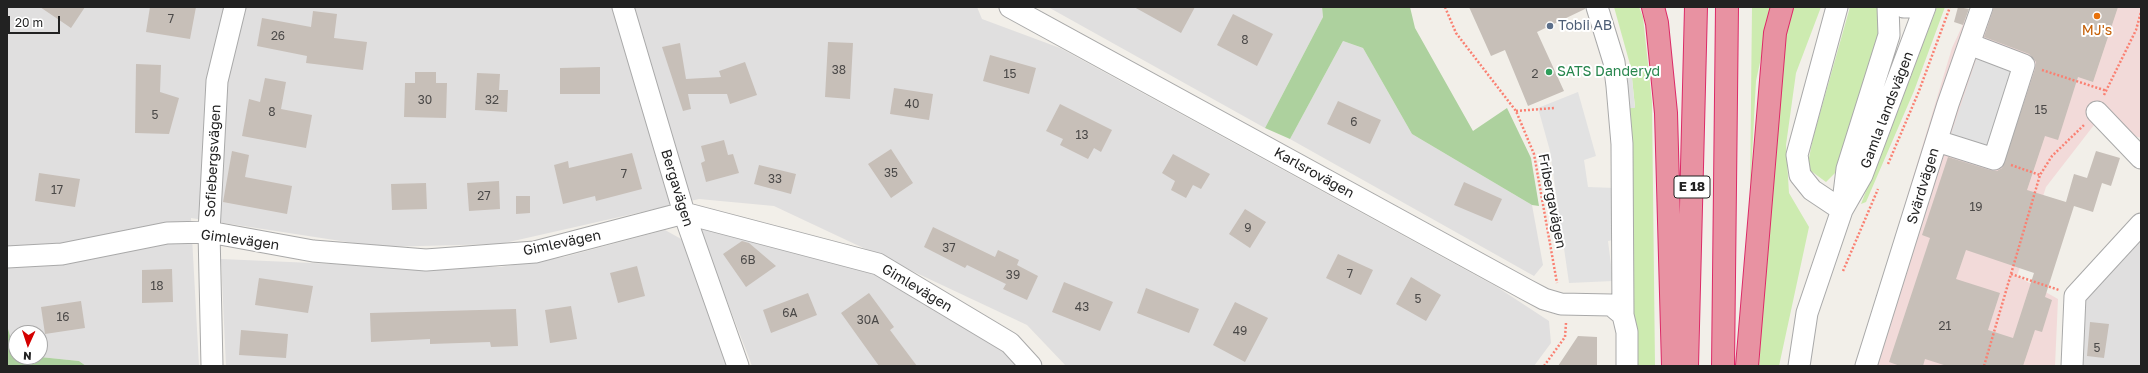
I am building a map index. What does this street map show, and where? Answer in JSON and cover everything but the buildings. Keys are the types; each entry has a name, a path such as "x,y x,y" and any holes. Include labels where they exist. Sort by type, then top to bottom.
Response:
{"highway":[{"path":"1653,7 1657,23 1666,113 1673,366"},
{"name":"E 18","path":"1687,366 1696,7"},
{"name":"E 18","path":"1723,366 1727,7"},
{"path":"1747,366 1775,33 1782,7"}],"street":[{"name":"Sofiebergsvägen","path":"212,366 209,232 217,81 235,7"},
{"name":"Bergavägen","path":"624,7 684,213 738,366"},
{"name":"Karlsrovägen","path":"1010,7 1544,299 1561,304 1611,305 1623,316"},
{"path":"1597,7 1614,62 1622,144 1623,316 1627,332 1627,366"},
{"path":"1837,7 1797,155 1800,175 1812,190 1842,210"},
{"name":"Gamla landsvägen","path":"1842,210 1847,169 1889,35 1888,7"},
{"path":"1904,7 1916,7"},
{"name":"Gamla landsvägen","path":"1799,366 1807,313 1842,210 1862,175 1925,7"},
{"name":"Svärdvägen","path":"1866,366 1937,141 1982,7"},
{"path":"1937,141 1994,159 2024,65 1969,44"},
{"path":"2097,112 2141,158"},
{"name":"Gimlevägen","path":"7,258 62,254 167,233 209,232 313,251 426,260 535,252 684,213 878,264 1010,343 1032,366"},
{"path":"2072,366 2075,296 2141,224"}],"path":[{"name":"Fribergavägen","path":"1445,7 1456,33 1516,111 1534,154 1561,304 1566,323 1565,337 1544,366"},
{"path":"1984,366 2040,175 2052,156 2097,112 2136,30 2141,12"},
{"path":"2024,65 2107,91"},
{"path":"1516,111 1554,108"},
{"path":"1994,159 2040,175"},
{"path":"2011,274 2075,296"}],"shaded area":[{"path":"7,7 977,7 982,19 1060,48 1497,287 1549,321 1551,343 1534,366 1066,366 1027,325 774,206 699,199 500,244 380,247 191,218 199,366 86,366 79,361 48,358 48,325 8,325 8,329"},
{"path":"1048,7 1322,7 1323,17 1265,128"},
{"path":"1971,7 2141,7 2141,138 2094,125 2046,187 2017,276 2058,299 2055,366 1856,366 1952,48"},
{"path":"1343,41 1363,48 1412,134 1532,205 1543,265 1534,276 1290,139"},
{"path":"1978,54 2019,69 1990,154 1949,140"},
{"path":"1631,68 1635,108 1624,108 1620,70"},
{"path":"1578,92 1596,156 1584,160 1588,187 1615,188 1618,239 1608,241 1613,281 1569,283 1550,151 1538,108"},
{"path":"758,225 827,244 1024,346 1042,366 752,366 699,228"},
{"path":"665,230 683,240 729,366 226,366 221,259 404,267 500,267 564,257"},
{"path":"2141,235 2141,366 2071,366 2073,307"}],"green space":[{"path":"1322,7 1410,7 1415,28 1473,131 1507,108 1531,158 1539,206 1532,205 1412,134 1363,48 1343,41 1290,139 1265,128 1323,17"},
{"path":"1614,7 1639,7 1643,17 1652,102 1655,366 1631,366 1624,108 1635,107 1631,68"},
{"path":"1752,7 1772,7 1756,81 1750,194"},
{"path":"1784,7 1821,7 1796,73 1786,145 1789,193 1809,227 1779,366 1759,366 1779,41"},
{"path":"1850,7 1877,7 1884,18 1841,167 1826,182 1807,168 1813,138"},
{"path":"1937,7 1945,7 1914,91 1866,202 1861,204"},
{"path":"7,325 8,365 48,365 48,358 79,361 86,366 7,366"}],"place":[{"name":"MJ's","path":"2097,16"},
{"name":"Tobii AB","path":"1550,26"},
{"name":"SATS Danderyd","path":"1549,72"}]}
